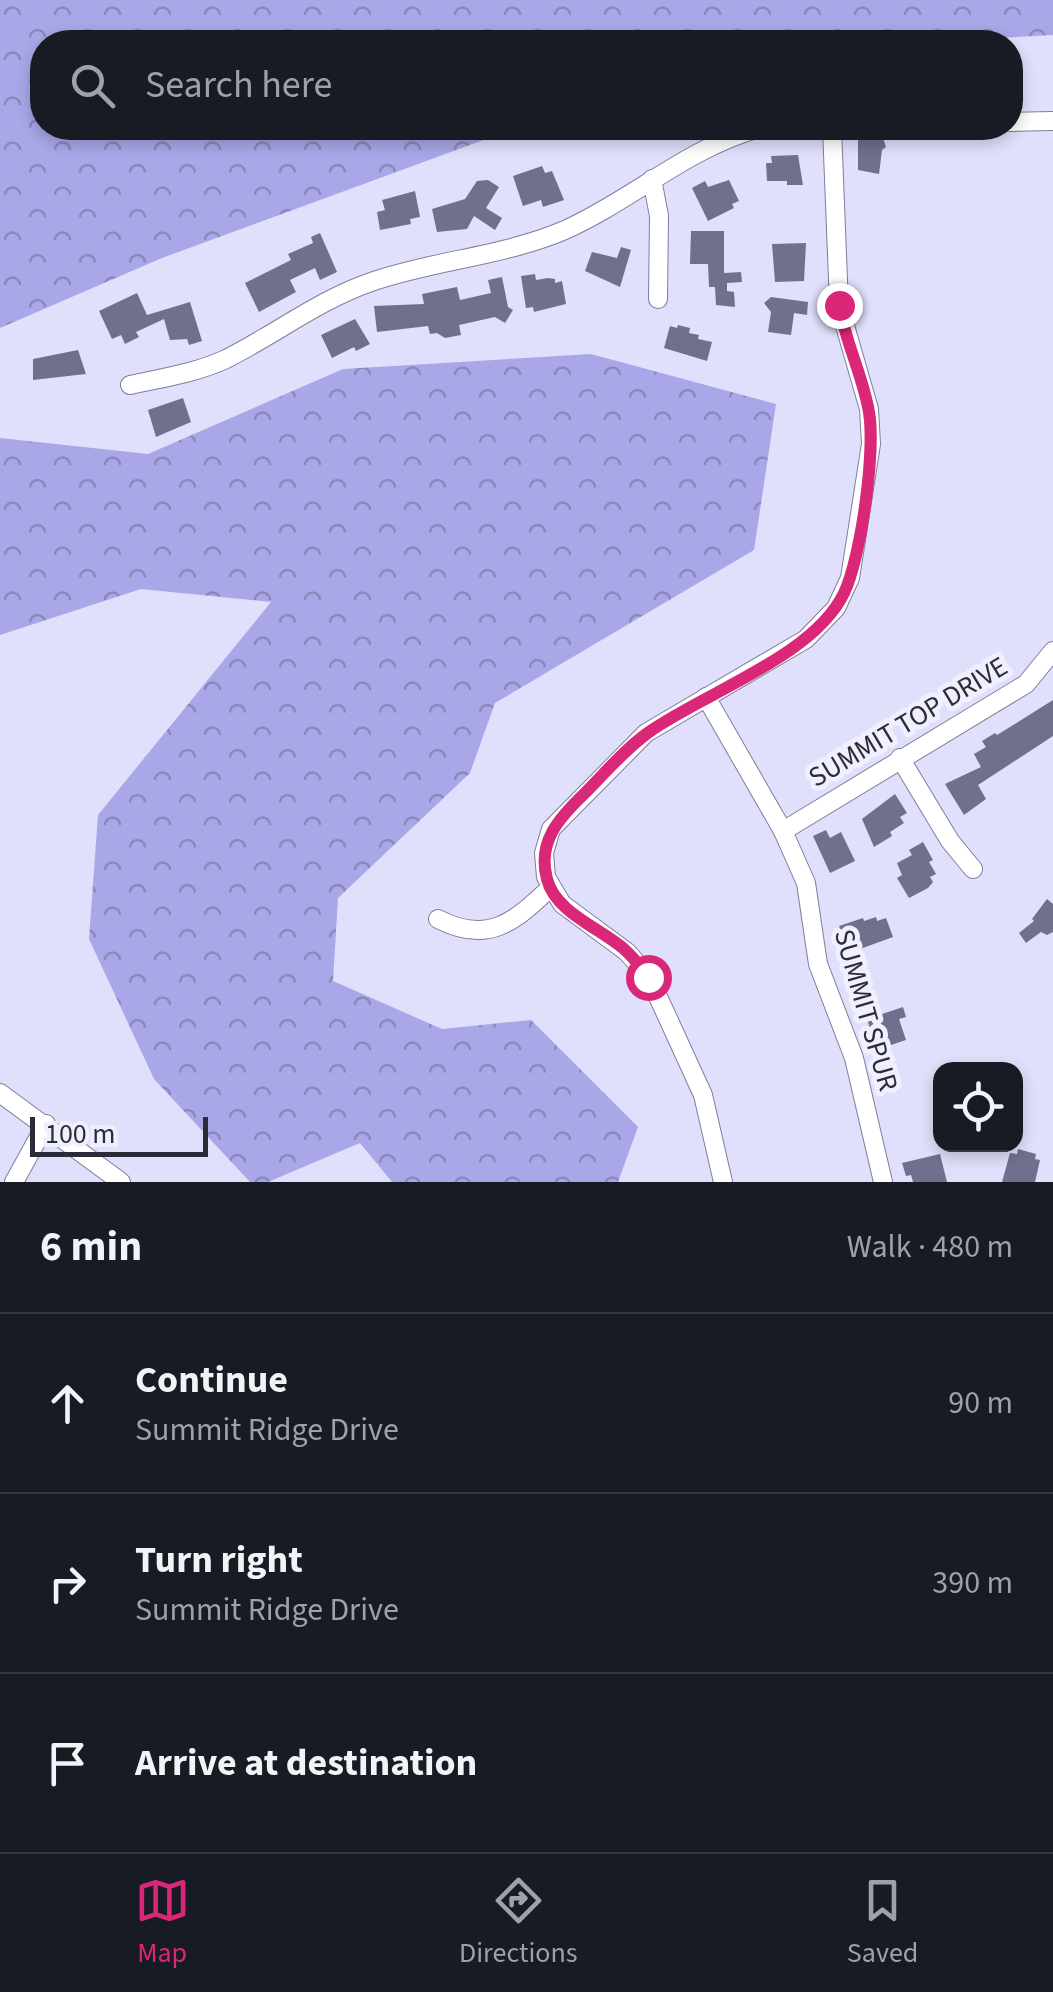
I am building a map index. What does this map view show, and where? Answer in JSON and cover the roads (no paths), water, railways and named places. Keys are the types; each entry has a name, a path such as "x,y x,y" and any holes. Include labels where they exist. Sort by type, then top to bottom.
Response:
{"street":[{"path":"1023,122 1053,121"},
{"path":"130,385 222,361 314,308 370,282 499,251 562,231 726,140"},
{"path":"723,1182 703,1094 648,977 628,952 562,904 550,888 544,854 552,829 646,734 817,630 836,608 850,578 871,444 869,409 839,305 832,140"},
{"path":"652,180 659,216 658,298"},
{"name":"SUMMIT TOP DRIVE","path":"783,831 1026,684 1053,651"},
{"name":"SUMMIT SPUR","path":"706,697 783,831 806,882 818,964 854,1058 883,1182"},
{"path":"900,758 950,841 974,869"},
{"path":"438,919 468,931 494,929 511,922 550,888"},
{"path":"0,1092 121,1182"},
{"path":"14,1182 46,1124"}]}
